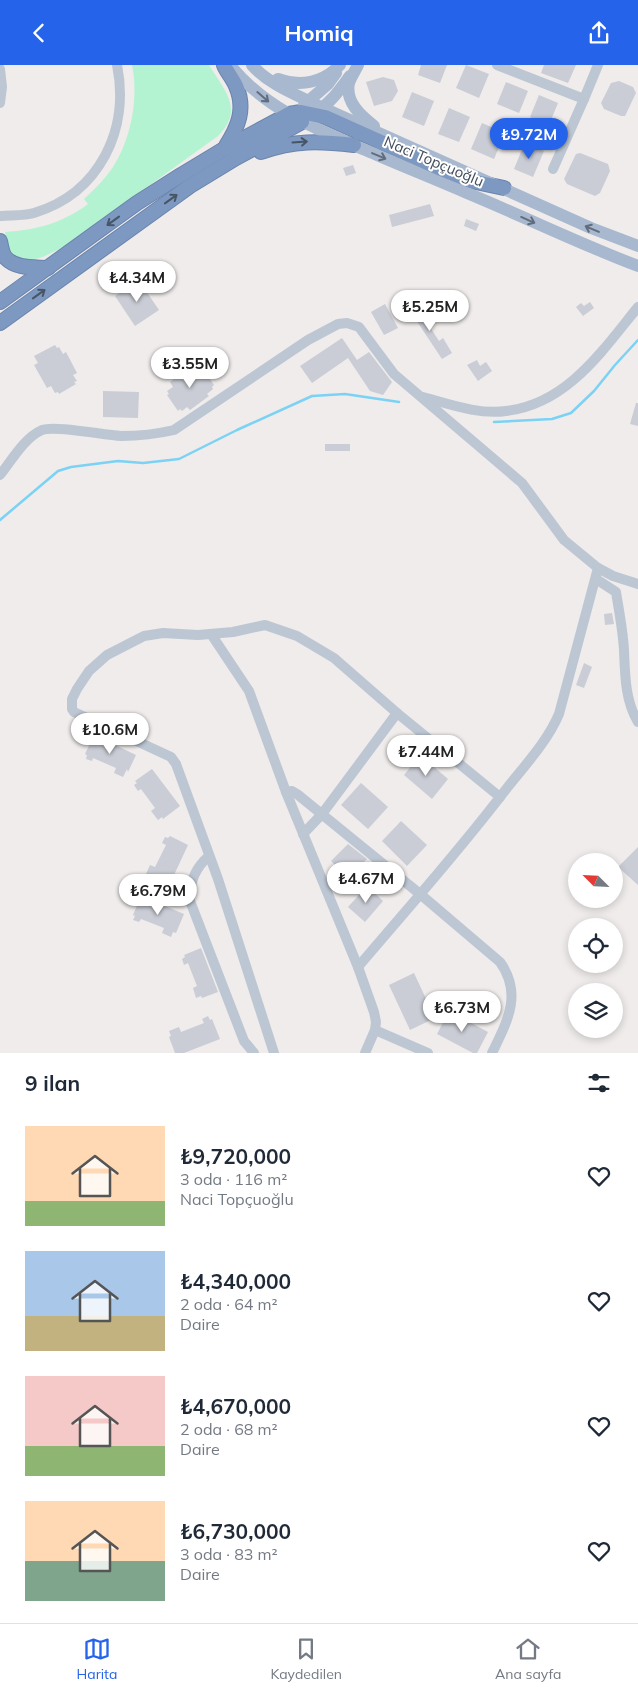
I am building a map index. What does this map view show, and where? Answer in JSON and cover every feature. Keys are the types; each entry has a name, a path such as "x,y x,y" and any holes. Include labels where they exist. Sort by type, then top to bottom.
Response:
{"highway":[{"path":"224,65 236,85 241,102 241,116 235,133 224,149"},
{"path":"0,323 190,186 312,111"},
{"path":"0,302 137,203 224,149 289,114 312,111 463,178 504,188"},
{"path":"236,158 295,142 332,142 354,145"},
{"path":"0,241 4,256 12,263 26,267 48,267"}],"main road":[{"path":"230,65 240,77 270,103 289,114"},
{"path":"255,69 288,83 304,83 317,81 340,65"},
{"path":"312,111 340,65"},
{"path":"312,111 338,92 358,65"},
{"path":"358,65 349,84 350,95 355,109 390,137"},
{"name":"Naci Topçuoğlu","path":"255,69 354,145 587,246 638,266"},
{"name":"Naci Topçuoğlu","path":"312,111 390,137 591,229 635,244"}],"street":[{"path":"0,216 32,214 62,201 76,191 95,171 108,149 119,117 121,97 116,65"},
{"path":"497,65 584,99"},
{"path":"553,169 598,65"},
{"path":"0,69 2,87 0,103"},
{"path":"420,397 470,409 506,411 529,406 549,398 573,382 598,356 638,307"},
{"path":"0,475 30,438 43,430 57,429 120,436 157,434 174,430 308,340 338,324 347,323 359,327 394,374 522,483 564,541 598,568 613,576 638,584"},
{"path":"358,967 473,833 542,745 553,728 559,714 598,568"},
{"path":"596,579 616,592 624,651 623,668 632,713 638,722"},
{"path":"274,1053 209,856 176,764 171,757 74,712 72,709 72,699 88,671 107,655 144,636 163,633 211,634 233,632 265,625 297,637 334,658 397,713 500,797"},
{"path":"211,634 249,691 286,792 358,967 374,1013 375,1030 365,1053"},
{"path":"303,834 322,814 397,713"},
{"path":"286,792 295,792 500,962 511,983 513,994 512,1006 492,1053"},
{"path":"209,856 194,875 190,889 190,901 244,1041 254,1053"},
{"path":"375,1030 428,1053"}],"green space":[{"path":"132,65 209,65 226,91 229,100 231,108 230,117 226,126 218,136 65,246 43,257 30,260 23,260 8,253 5,232 49,224 79,211 88,204 84,199 100,184 113,167 125,144 132,118 135,91"}],"building":[{"path":"421,65 447,65 440,83 418,75"},
{"path":"466,65 489,74 479,98 456,88"},
{"path":"544,65 576,65 568,83 541,73"},
{"path":"383,77 394,80 398,91 392,101 374,106 366,82"},
{"path":"619,81 633,87 636,93 625,116 604,109 601,103 611,83"},
{"path":"506,82 528,91 519,113 497,104"},
{"path":"412,92 434,101 424,126 402,117"},
{"path":"539,95 558,103 549,125 530,117"},
{"path":"449,108 470,117 459,142 438,134"},
{"path":"482,123 505,133 494,159 471,149"},
{"path":"525,142 544,151 533,177 514,169"},
{"path":"580,153 608,164 610,171 600,193 595,196 567,184 564,179 576,154"},
{"path":"353,165 356,173 346,176 343,168"},
{"path":"430,204 434,216 392,227 389,215"},
{"path":"466,219 479,224 476,231 464,226"},
{"path":"141,279 148,289 146,291 159,310 135,326 115,296"},
{"path":"413,301 439,341 443,338 452,353 442,359 406,305"},
{"path":"590,302 594,308 583,316 576,307 581,303 584,306"},
{"path":"385,304 398,328 384,335 371,312"},
{"path":"342,338 357,360 369,352 392,382 383,395 370,391 348,358 312,383 300,366"},
{"path":"55,345 57,348 59,347 63,354 66,352 77,373 73,375 77,381 74,382 76,384 59,394 58,392 55,393 51,386 47,388 34,365 38,363 34,356"},
{"path":"477,360 480,366 486,362 492,371 478,381 467,365"},
{"path":"200,365 214,385 213,389 207,394 209,396 190,410 187,407 182,411 180,409 178,411 167,395 169,394 167,391 173,387 170,382 191,367 194,370"},
{"path":"103,391 139,392 138,418 103,417"},
{"path":"636,403 638,403 638,426 630,424"},
{"path":"325,444 350,444 350,451 325,451"},
{"path":"612,613 614,624 605,625 604,614"},
{"path":"584,663 592,667 584,688 576,685"},
{"path":"94,735 136,755 128,772 127,769 123,777 114,773 116,768 93,758 92,761 86,759 87,755 85,754"},
{"path":"420,755 448,779 432,799 404,775"},
{"path":"152,769 180,806 163,819 162,817 158,820 151,811 155,808 141,789 138,791 134,785 137,783 135,781"},
{"path":"361,783 388,807 368,829 341,805"},
{"path":"401,821 427,845 407,866 382,841"},
{"path":"170,836 188,845 168,888 149,879 150,876 146,874 150,865 155,867 166,845 162,843 165,837 168,838"},
{"path":"348,844 367,859 348,878 331,861"},
{"path":"638,847 638,885 623,872 623,862"},
{"path":"367,886 383,901 365,922 348,907"},
{"path":"141,896 184,914 176,933 173,932 171,937 162,933 164,928 141,919 139,922 133,920 135,916 133,915"},
{"path":"201,948 218,992 202,998 201,996 196,998 193,988 197,986 188,963 184,965 182,959 185,957 184,955"},
{"path":"414,973 435,1018 410,1030 389,985"},
{"path":"449,1011 488,1032 477,1053 473,1053 437,1034"},
{"path":"208,1016 210,1020 212,1019 220,1039 184,1053 175,1053 169,1037 171,1036 169,1031 179,1027 181,1032 204,1023 202,1019"}],"waterway":[{"path":"494,422 552,419 571,413 594,391 638,340"},
{"path":"0,520 58,471 71,467 118,461 143,463 179,459 312,396 345,394 399,402"}]}
